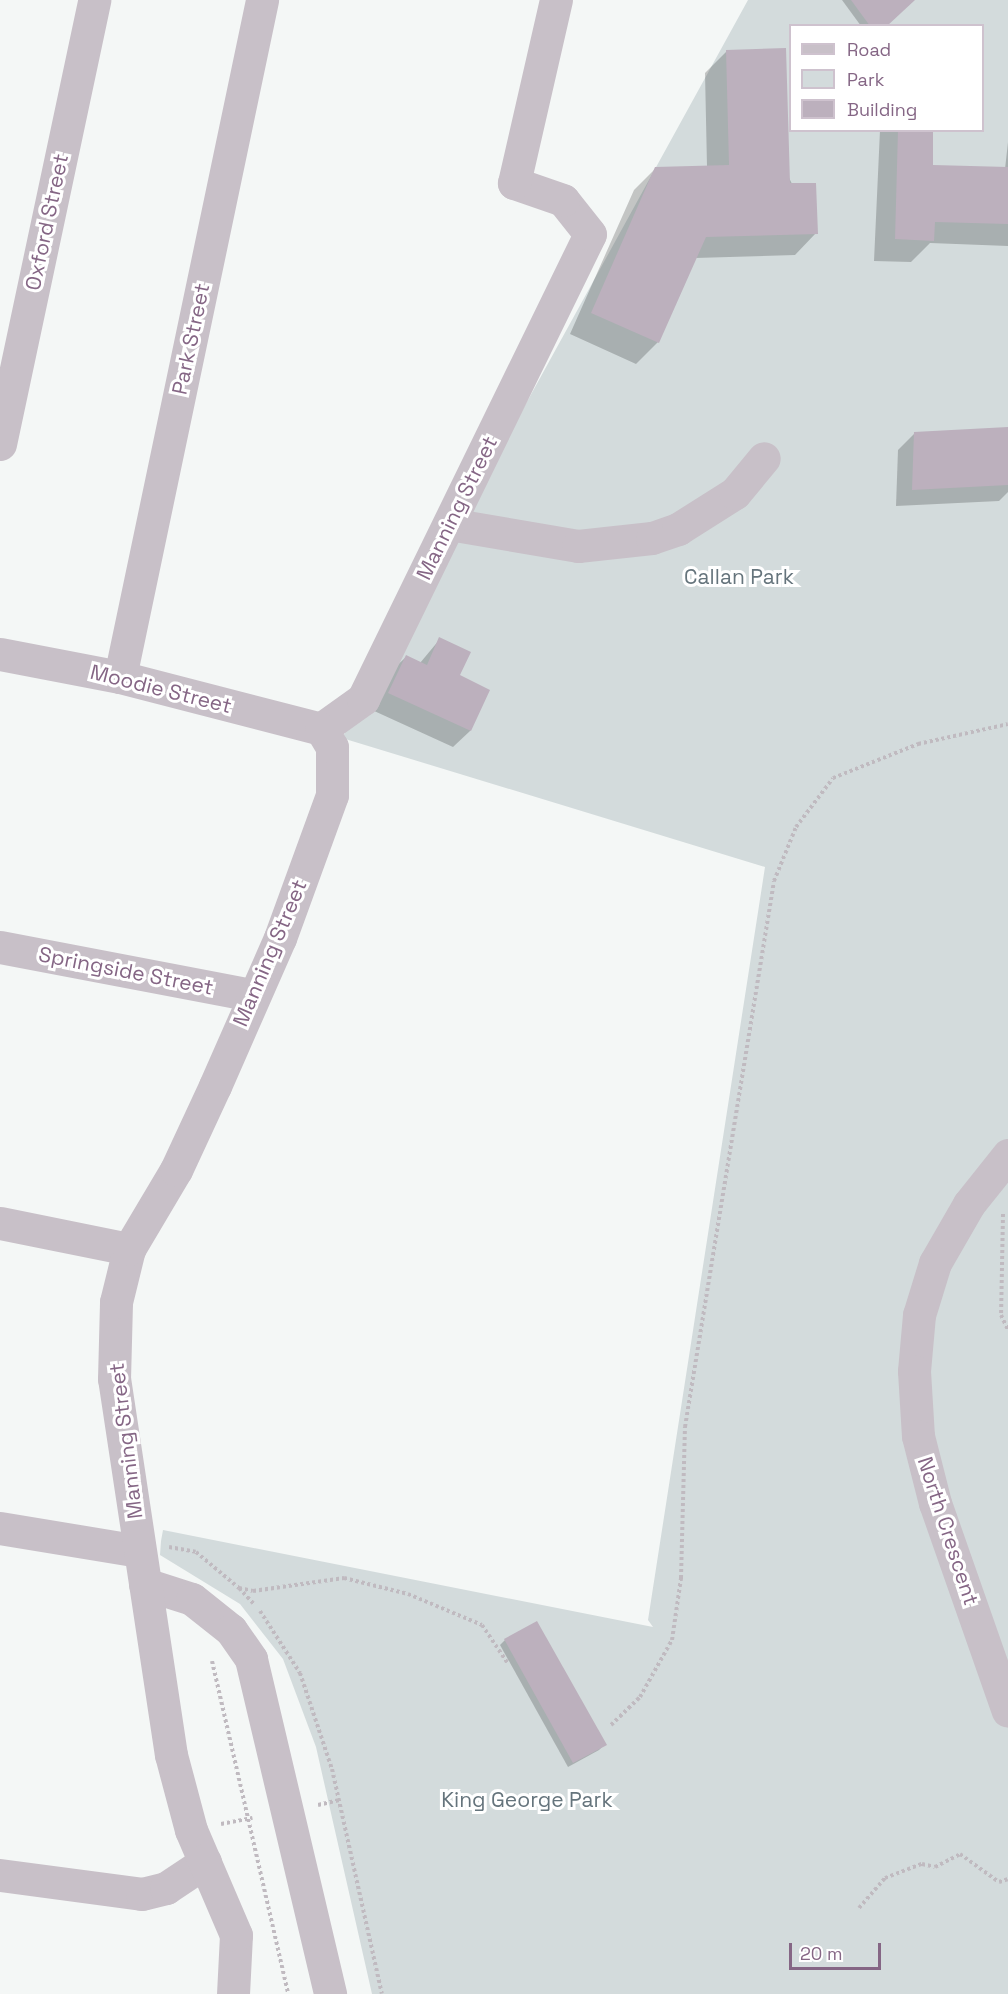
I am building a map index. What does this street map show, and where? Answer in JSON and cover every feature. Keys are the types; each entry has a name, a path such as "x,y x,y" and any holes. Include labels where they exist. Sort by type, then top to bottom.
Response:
{"street":[{"name":"Oxford Street","path":"0,444 94,0"},
{"name":"Park Street","path":"120,677 262,0"},
{"name":"Manning Street","path":"233,1994 237,1935 191,1830 171,1755 114,1379 117,1302 129,1248 176,1170 252,994 280,938 332,795 332,747 321,729 363,699 590,234 563,200 514,183 556,0"},
{"path":"449,524 578,546 652,538 678,529 735,493 764,458"},
{"name":"Moodie Street","path":"0,654 120,677 321,729"},
{"name":"Springside Street","path":"0,946 252,994"},
{"name":"North Crescent","path":"1008,1155 969,1204 935,1263 919,1315 915,1371 918,1436 934,1503 1008,1711"},
{"path":"0,1223 129,1248"},
{"path":"0,1528 139,1551"},
{"path":"145,1584 192,1599 243,1645 256,1671 330,1994"},
{"path":"0,1875 142,1894 166,1888 205,1862"}],"path":[{"path":"611,1725 640,1697 672,1640 681,1578 685,1427 774,881 796,827 833,778 918,744 1008,724"},
{"path":"1003,1207 1001,1315 1008,1330"},
{"path":"139,1551 166,1546 196,1552 239,1588 270,1623 300,1673 332,1769 381,1994"},
{"path":"239,1588 357,1580 482,1625 507,1662"},
{"path":"209,1648 250,1818 286,1994"},
{"path":"191,1830 288,1811"},
{"path":"859,1908 885,1878 922,1864 935,1868 960,1854 999,1882 1008,1879"}],"green space":[{"name":"Callan Park","path":"748,0 1008,0 1008,1994 372,1994 316,1747 283,1659 240,1604 160,1555 163,1530 653,1627 648,1620 765,867 342,738"}],"building":[{"path":"851,0 915,0 889,24 869,24"},
{"path":"786,48 790,183 816,183 818,234 706,237 659,343 591,313 655,167 729,165 726,50"},
{"path":"898,132 933,132 933,165 1008,167 1008,224 935,222 934,241 895,239"},
{"path":"1008,427 1008,485 912,490 914,432"},
{"path":"439,637 471,652 460,675 490,690 471,731 388,693 406,655 427,665"},
{"path":"537,1621 607,1745 573,1763 504,1639"}],"park label":[{"name":"King George Park","path":"527,1800"}]}
